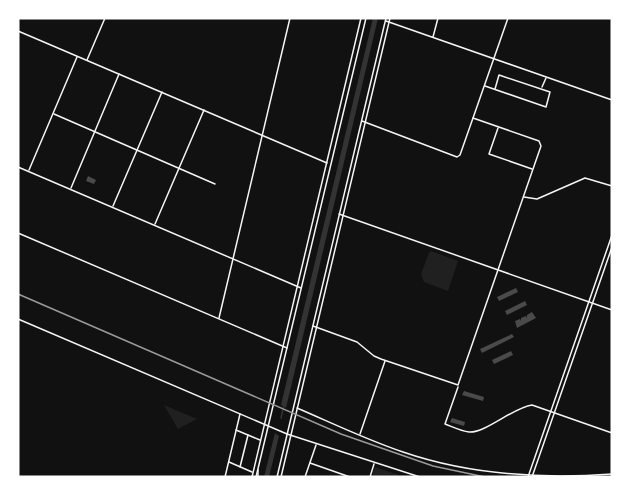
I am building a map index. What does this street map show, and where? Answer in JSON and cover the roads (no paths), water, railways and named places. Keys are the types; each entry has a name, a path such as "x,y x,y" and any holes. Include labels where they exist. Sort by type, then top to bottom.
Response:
{"street":[{"path":"87,61 105,18"},
{"path":"219,318 290,18"},
{"path":"251,477 361,18"},
{"path":"257,477 366,18"},
{"path":"279,477 390,18"},
{"path":"432,38 438,18"},
{"path":"361,121 457,156 460,155 508,18"},
{"path":"279,477 293,407 385,20 612,100"},
{"path":"18,31 331,164"},
{"path":"28,171 77,57"},
{"path":"71,189 119,74"},
{"path":"484,86 546,107 550,92 499,75 495,89"},
{"path":"542,89 546,77"},
{"path":"113,207 162,92"},
{"path":"155,225 204,110"},
{"path":"53,114 215,184"},
{"path":"473,118 541,143 445,424 465,431 476,430 527,406 551,411 612,433"},
{"path":"498,127 489,154 533,169"},
{"path":"18,167 302,288"},
{"path":"523,197 537,199 585,177 612,186"},
{"path":"339,214 612,310"},
{"path":"18,233 287,348"},
{"path":"529,476 612,235"},
{"path":"533,476 612,247"},
{"path":"18,319 274,429 420,477"},
{"path":"313,326 357,342 374,356 385,361 458,385"},
{"path":"360,434 385,361"},
{"path":"293,407 402,452 458,467 529,476 612,474"},
{"path":"225,477 240,414"},
{"path":"236,430 261,441"},
{"path":"240,467 248,435"},
{"path":"305,477 316,444"},
{"path":"228,462 254,472"},
{"path":"310,463 350,477"},
{"path":"370,477 375,463"},
{"path":"400,477 402,471"}],"waterway":[{"path":"281,418 284,405"}],"railway":[{"path":"18,294 341,434 433,466 485,477"}]}
